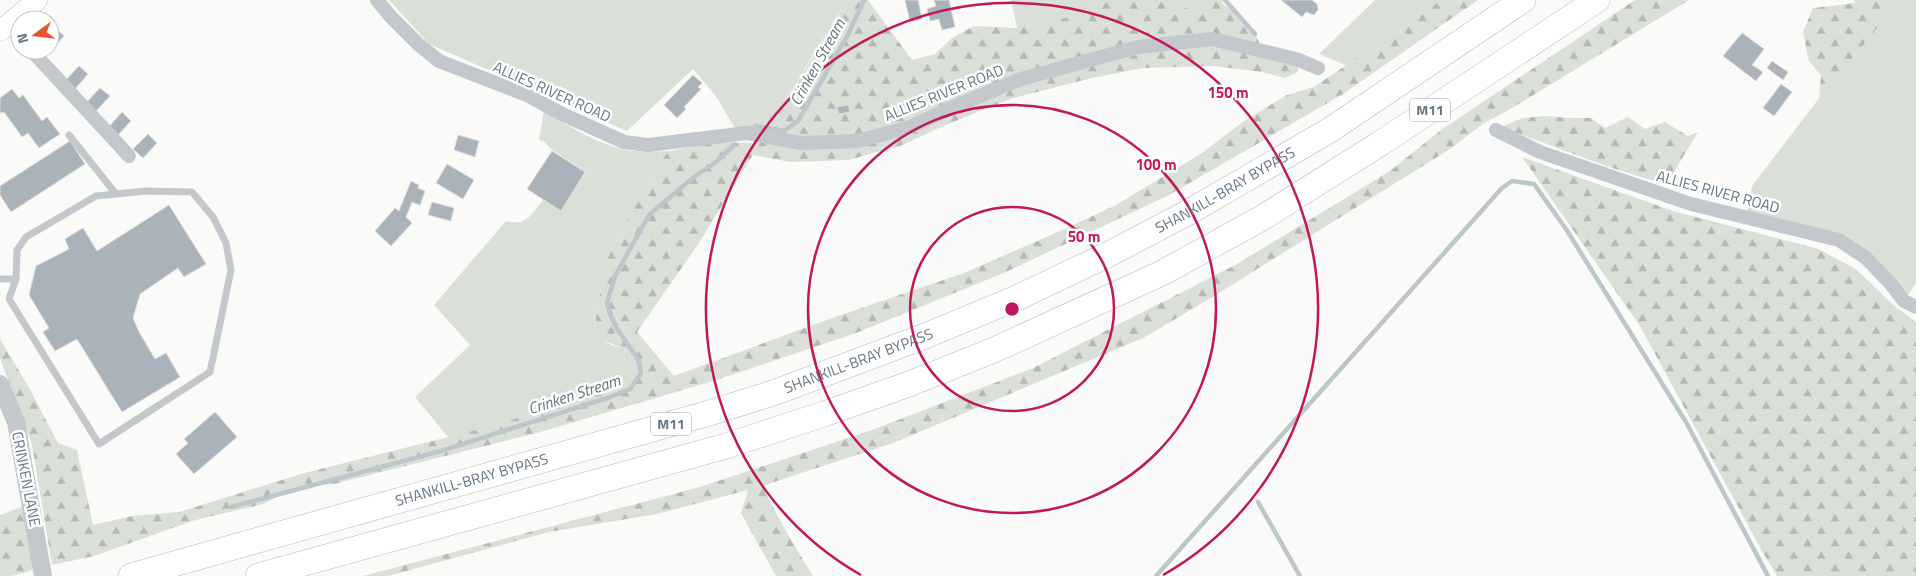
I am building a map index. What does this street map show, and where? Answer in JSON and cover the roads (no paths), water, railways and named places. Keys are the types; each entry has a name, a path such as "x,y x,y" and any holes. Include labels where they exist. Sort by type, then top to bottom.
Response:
{"highway":[{"name":"SHANKILL-BRAY BYPASS","path":"131,576 706,414 925,336 1019,297 1102,258 1180,216 1330,130 1523,0"},
{"name":"M11","path":"258,576 726,446 900,388 994,350 1162,273 1262,218 1381,143 1597,0"}],"main road":[{"path":"28,10 37,0"}],"street":[{"name":"ALLIES RIVER ROAD","path":"377,0 411,37 439,61 527,95 562,114 624,142 648,145 747,133 801,143 858,141 910,127 951,108 1021,80 1138,47 1212,39 1296,59 1318,68"},
{"path":"40,60 129,156"},
{"name":"ALLIES RIVER ROAD","path":"1496,130 1540,152 1690,204 1839,240 1866,258 1904,301 1916,307"},
{"name":"CRINKEN LANE","path":"0,384 16,422 43,572"}],"lane":[{"path":"69,135 116,194"},
{"path":"146,191 192,192 213,217 226,243 231,270 210,372 99,444 9,299 16,279 17,250 26,237 96,196 116,194 146,191"},
{"path":"0,279 16,279"}],"waterway":[{"name":"Crinken Stream","path":"755,126 784,131 798,121 848,35 864,0"},
{"path":"1225,0 1255,34"},
{"name":"Crinken Stream","path":"231,507 441,451 630,389 641,373 638,359 617,329 607,303 615,276 649,215 694,177 715,163 734,145"},
{"path":"1156,576 1502,188 1512,181 1534,184 1566,229 1686,422 1768,576"},
{"path":"1258,502 1300,576"}]}
